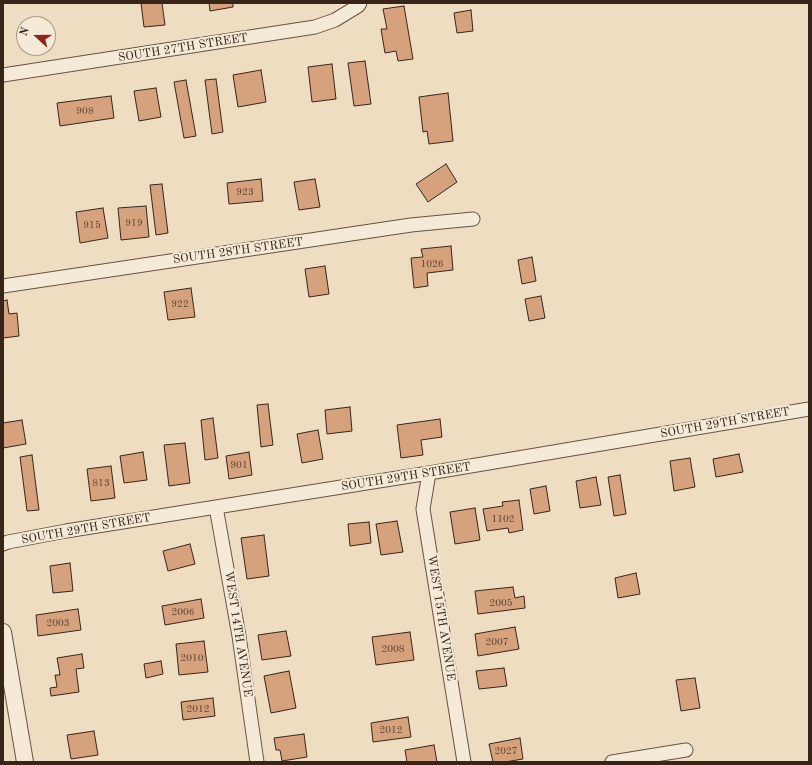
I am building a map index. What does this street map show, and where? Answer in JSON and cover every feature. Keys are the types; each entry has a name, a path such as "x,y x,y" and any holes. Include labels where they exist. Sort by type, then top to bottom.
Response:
{"street":[{"name":"SOUTH 27TH STREET","path":"3,76 315,27 336,20 359,4"},
{"name":"SOUTH 28TH STREET","path":"3,286 411,225 473,219"},
{"name":"SOUTH 29TH STREET","path":"3,544 66,530 429,473 809,409"},
{"name":"WEST 15TH AVENUE","path":"429,473 423,509 464,762"},
{"name":"WEST 14TH AVENUE","path":"216,507 239,636 257,762"},
{"path":"3,632 24,762"},
{"path":"612,762 686,750"}],"building":[{"path":"141,3 162,3 165,25 144,27"},
{"path":"209,3 233,3 233,7 210,11"},
{"path":"404,6 413,59 398,61 396,51 385,53 381,29 387,29 383,9"},
{"path":"471,10 473,31 457,33 454,13"},
{"path":"365,61 371,104 354,106 348,63"},
{"path":"332,64 336,99 312,102 308,67"},
{"path":"261,70 266,102 238,107 233,75"},
{"path":"216,79 223,132 212,134 205,80"},
{"path":"186,80 196,136 184,138 174,82"},
{"path":"156,88 161,117 139,121 134,91"},
{"path":"448,93 453,141 429,144 427,131 423,132 419,97"},
{"path":"111,96 114,118 60,126 57,103"},
{"path":"446,164 457,182 428,202 416,184"},
{"path":"261,179 263,201 229,204 227,183"},
{"path":"315,179 320,207 299,210 294,182"},
{"path":"162,184 168,233 156,235 150,185"},
{"path":"146,206 149,237 121,240 118,208"},
{"path":"103,208 108,238 80,243 76,212"},
{"path":"451,246 453,270 427,273 428,286 414,288 411,258 423,257 421,249"},
{"path":"532,257 536,281 522,284 518,260"},
{"path":"325,266 329,294 309,297 305,269"},
{"path":"191,288 195,317 168,320 164,292"},
{"path":"541,296 545,318 529,321 525,299"},
{"path":"7,300 9,314 17,313 19,336 3,338 3,301"},
{"path":"268,404 273,445 261,447 257,405"},
{"path":"350,407 352,431 327,434 325,410"},
{"path":"213,418 218,458 205,460 201,420"},
{"path":"440,419 442,437 421,440 423,455 401,458 397,425"},
{"path":"22,420 26,444 3,448 3,423"},
{"path":"318,430 323,459 302,463 297,434"},
{"path":"185,443 190,483 169,486 164,445"},
{"path":"143,452 147,480 124,483 120,456"},
{"path":"249,452 252,475 229,479 226,456"},
{"path":"739,454 743,472 716,477 713,459"},
{"path":"32,455 39,510 27,511 20,457"},
{"path":"690,458 695,487 674,491 670,461"},
{"path":"111,466 115,498 91,501 87,469"},
{"path":"620,475 626,514 614,516 608,477"},
{"path":"596,477 601,505 580,508 576,481"},
{"path":"546,486 550,511 534,514 530,489"},
{"path":"519,500 523,530 509,533 508,528 487,531 483,509 503,506 502,502"},
{"path":"475,508 480,540 455,544 450,512"},
{"path":"397,521 403,552 381,555 376,524"},
{"path":"369,522 371,543 350,546 348,524"},
{"path":"264,535 269,576 247,579 241,538"},
{"path":"190,544 195,564 168,571 163,551"},
{"path":"70,563 73,591 53,593 50,566"},
{"path":"636,573 640,594 618,598 615,578"},
{"path":"513,587 515,598 524,596 525,608 478,614 475,591"},
{"path":"201,599 204,618 165,625 162,606"},
{"path":"78,609 81,630 38,636 36,615"},
{"path":"515,627 519,649 478,656 475,634"},
{"path":"286,631 291,656 262,660 258,635"},
{"path":"410,632 414,660 376,665 372,637"},
{"path":"204,641 208,672 179,675 176,644"},
{"path":"82,654 84,668 76,669 79,692 51,696 50,688 57,687 55,675 60,675 57,658"},
{"path":"161,661 163,674 146,678 144,664"},
{"path":"504,668 507,686 479,689 476,671"},
{"path":"289,671 296,708 271,713 264,676"},
{"path":"695,678 700,708 681,711 676,680"},
{"path":"213,698 215,716 183,720 181,702"},
{"path":"408,717 411,737 373,742 371,723"},
{"path":"94,731 98,755 71,759 67,735"},
{"path":"304,734 307,757 282,761 280,750 276,750 274,738"},
{"path":"520,738 523,759 493,762 489,744"},
{"path":"434,745 437,762 407,762 405,750"}]}
